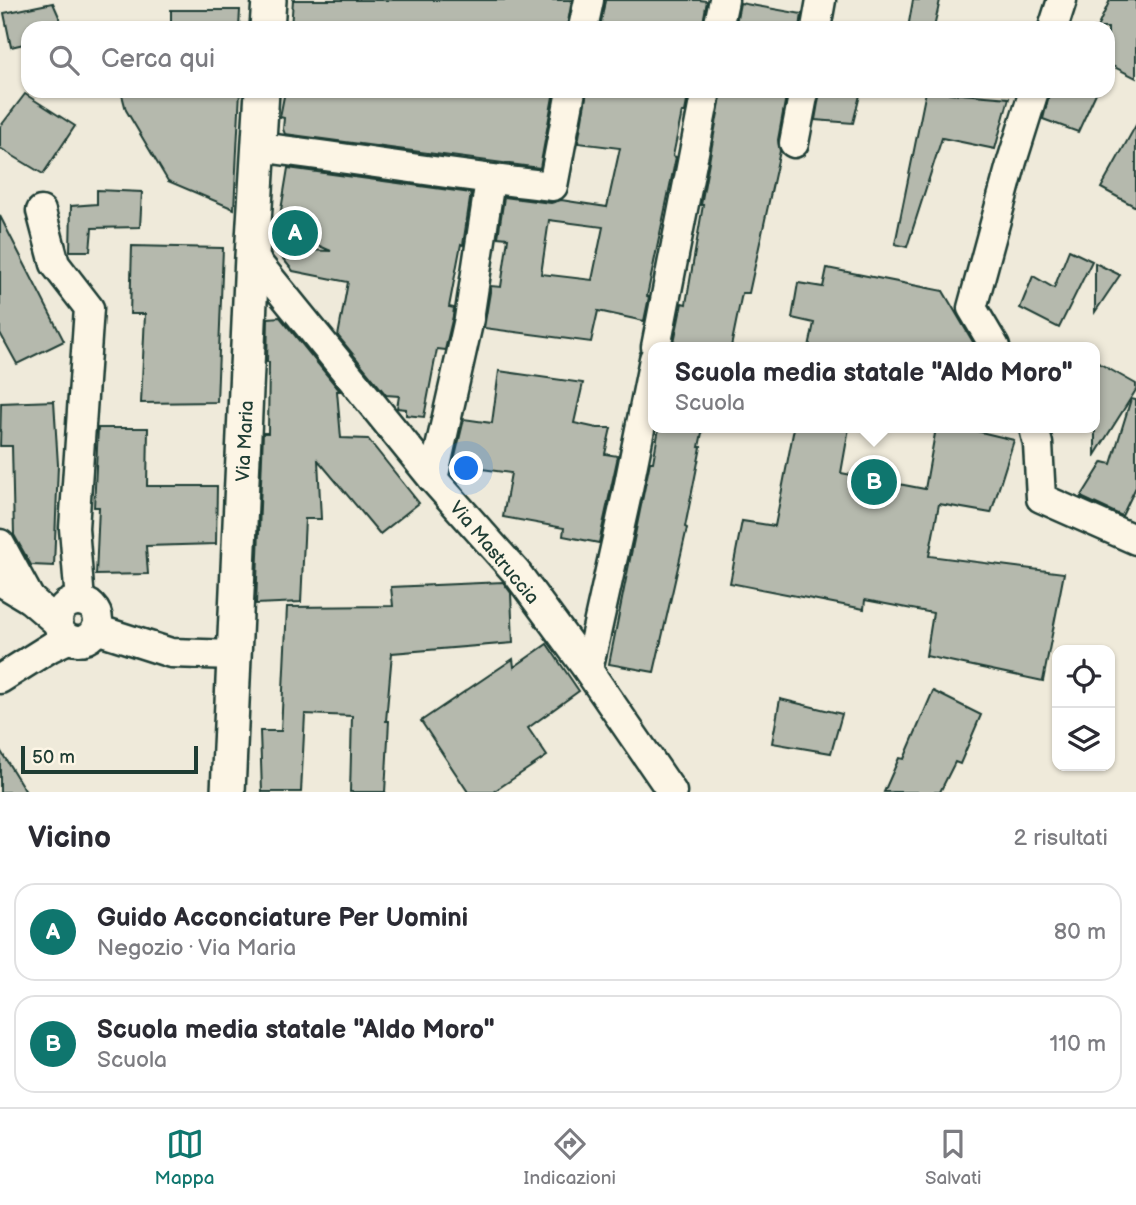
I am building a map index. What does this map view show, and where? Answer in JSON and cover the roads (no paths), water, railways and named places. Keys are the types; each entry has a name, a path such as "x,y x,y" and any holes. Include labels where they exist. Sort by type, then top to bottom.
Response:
{"street":[{"path":"268,21 269,0"},
{"path":"584,21 589,0"},
{"path":"720,21 724,0"},
{"path":"817,21 821,0"},
{"path":"1055,21 1062,0"},
{"name":"Via Maria","path":"228,792 262,98"},
{"path":"258,147 553,187 570,98"},
{"path":"657,342 705,98"},
{"path":"794,143 803,98"},
{"path":"992,342 972,308 1032,98"},
{"path":"433,479 469,319 490,180"},
{"path":"41,211 55,264 89,308 74,528 80,601"},
{"name":"Via Mastruccia","path":"252,256 433,479 516,572 672,792"},
{"path":"588,670 648,385"},
{"path":"1035,433 1041,498 1136,541"},
{"path":"0,544 30,599"},
{"path":"0,582 30,599 63,631 75,641 88,639 96,629 97,616 94,610 80,601 65,606 58,617 63,631"},
{"path":"96,629 171,653 234,655"},
{"path":"0,679 51,647 63,631"}],"place":[{"name":"Guido Acconciature Per Uomini","path":"295,233"},
{"name":"Scuola media statale \"Aldo Moro\"","path":"874,482"}]}
